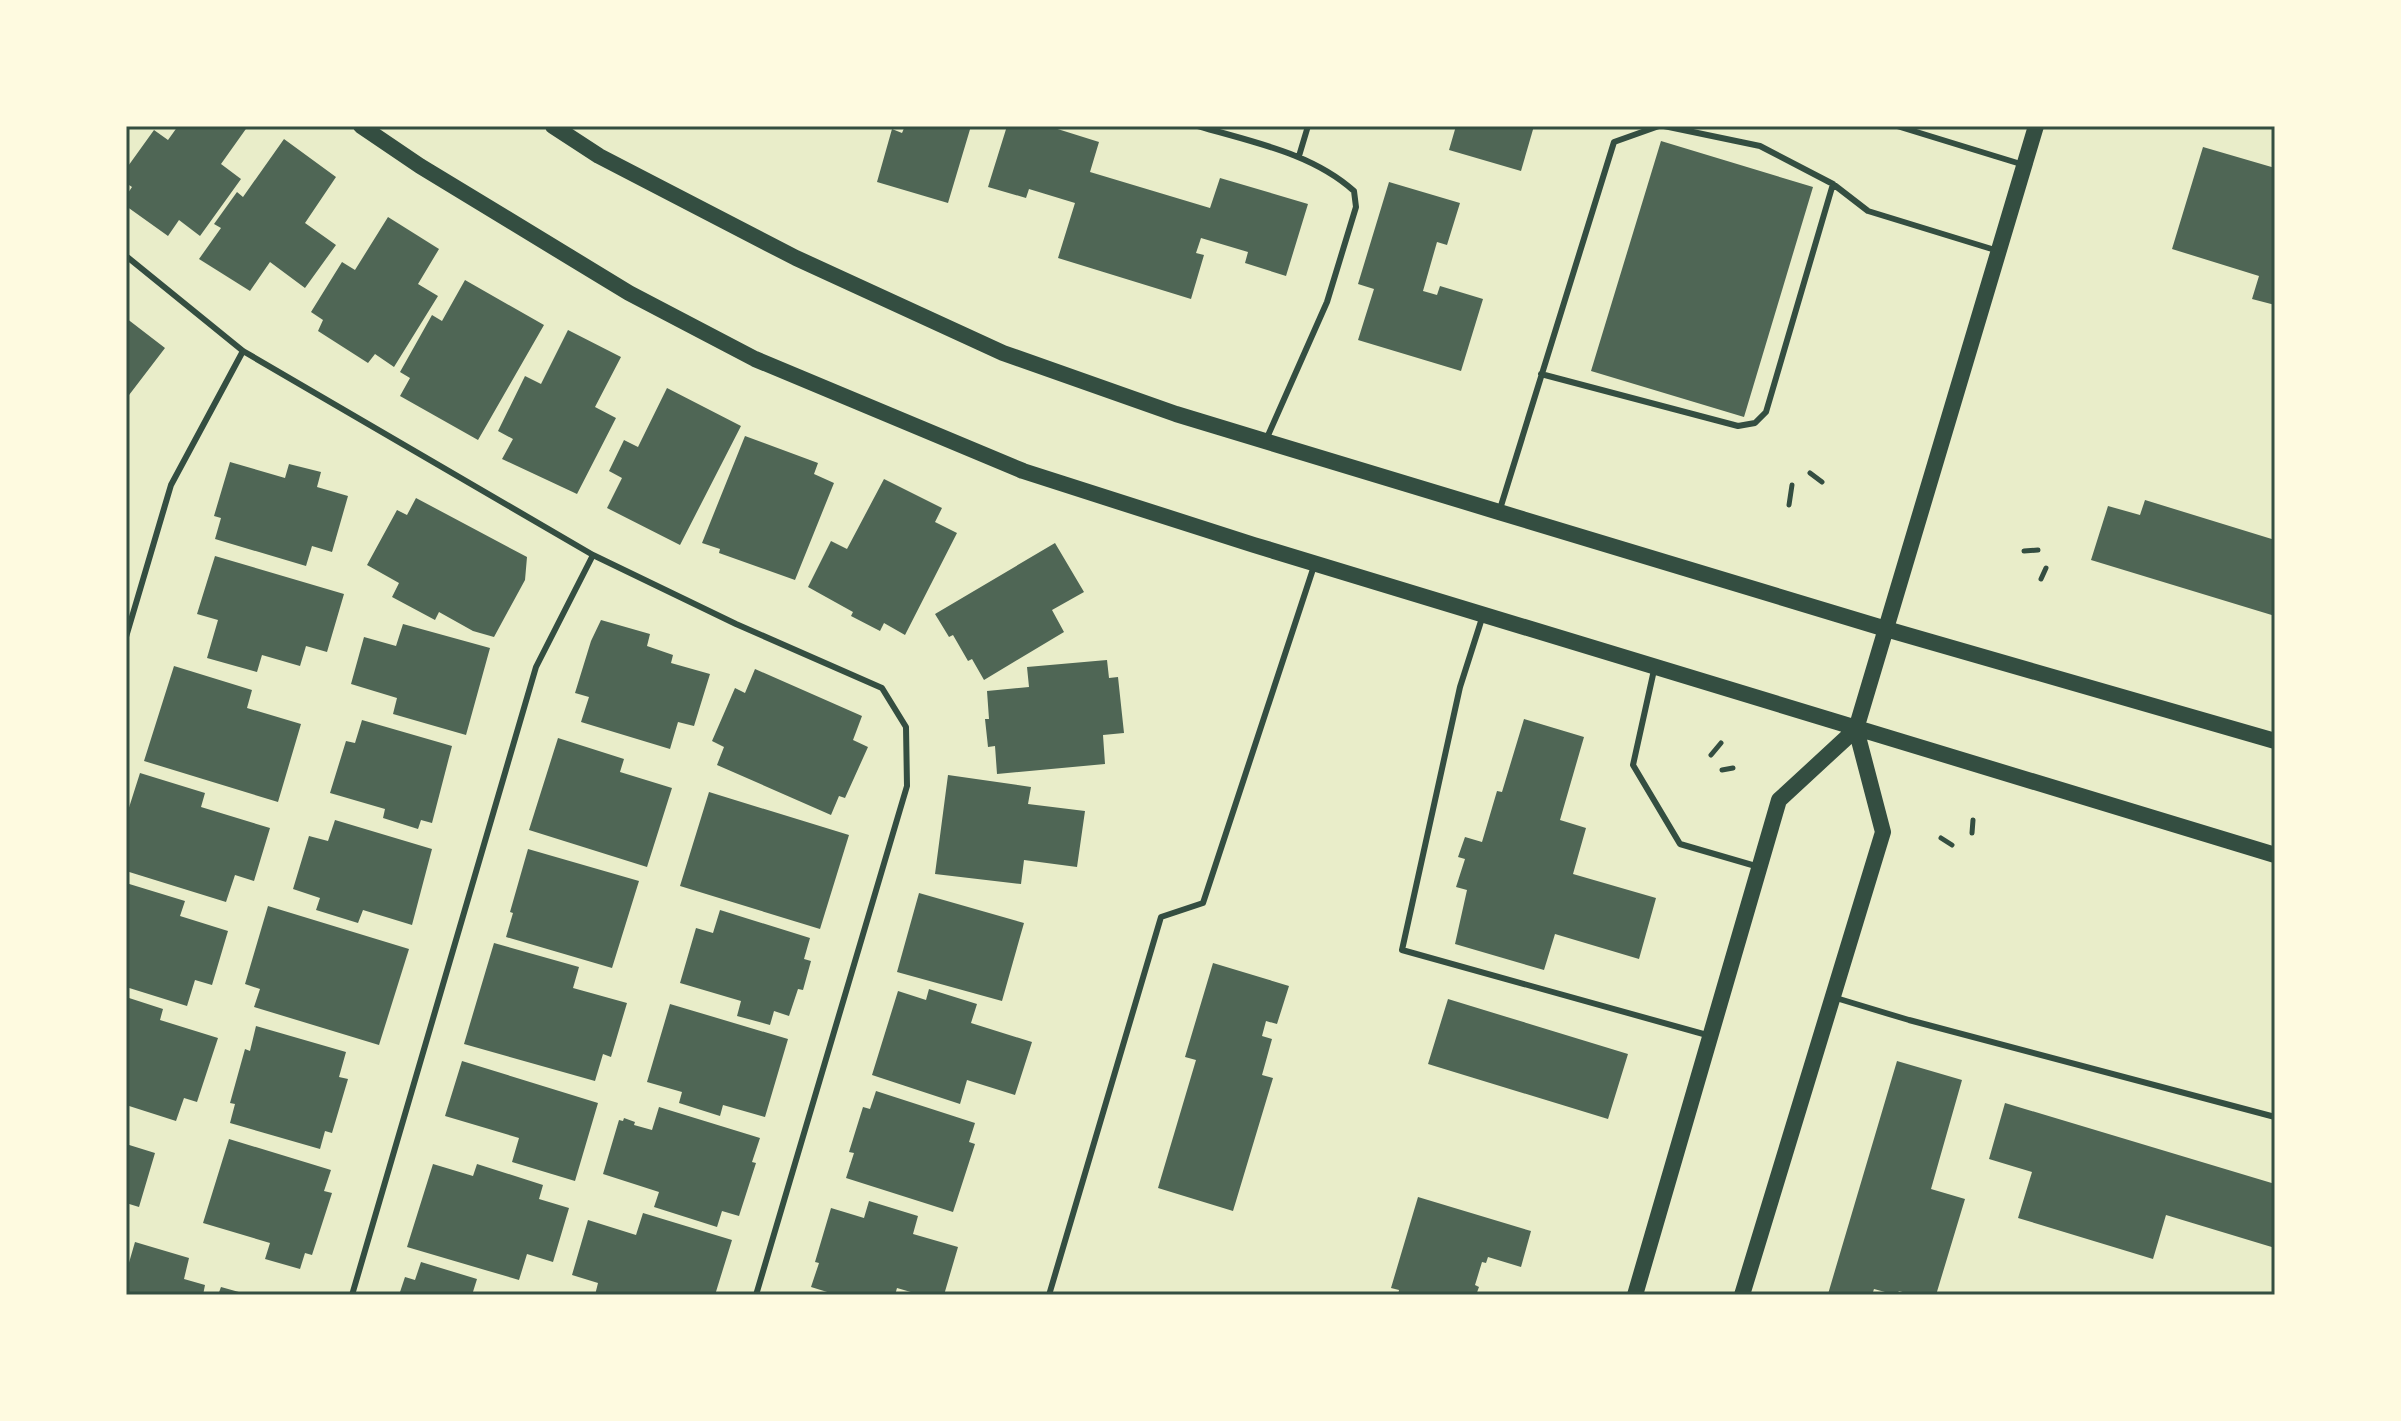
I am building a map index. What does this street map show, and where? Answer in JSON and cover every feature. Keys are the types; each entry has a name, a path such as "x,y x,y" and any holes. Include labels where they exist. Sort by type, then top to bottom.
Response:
{"main road":[{"path":"361,126 420,166 629,293 755,359 1023,471 1856,729 2275,855"},
{"path":"553,126 599,156 796,258 1003,353 1176,414 1886,629 2275,741"},
{"path":"1635,1295 1779,800 1856,729 2036,126"},
{"path":"1742,1295 1883,832 1856,729"}],"lane":[{"path":"1198,126 1299,156 1343,181 1354,191 1356,207 1327,302 1266,441"},
{"path":"1299,156 1308,126"},
{"path":"1499,512 1614,142 1662,126 1760,146 1833,184 1868,211 1999,251"},
{"path":"1897,126 2024,165"},
{"path":"1541,374 1738,426 1755,423 1766,412 1833,184"},
{"path":"126,256 243,351 593,555 736,624 882,688 906,727 907,786 756,1295"},
{"path":"126,637 171,485 243,351"},
{"path":"352,1295 536,667 593,555"},
{"path":"1049,1295 1161,917 1203,903 1315,563"},
{"path":"1483,614 1460,687 1402,950 1710,1036"},
{"path":"1655,666 1633,765 1680,844 1759,867"},
{"path":"1833,996 1924,1024 2275,1117"}],"path":[{"path":"1810,473 1822,482"},
{"path":"1789,505 1792,485"},
{"path":"2024,551 2038,550"},
{"path":"2041,579 2046,568"},
{"path":"1711,755 1721,743"},
{"path":"1722,770 1733,768"},
{"path":"1972,833 1973,820"},
{"path":"1941,838 1952,845"}],"building":[{"path":"178,126 248,126 221,164 241,179 200,236 179,220 168,236 126,206 126,196 132,187 126,183 126,169 154,130 168,140"},
{"path":"905,126 971,126 948,203 877,182 892,129 902,133"},
{"path":"1007,126 1048,126 1099,142 1090,172 1210,208 1220,178 1308,204 1286,276 1245,263 1248,252 1201,238 1196,253 1204,255 1191,299 1058,258 1075,203 1029,189 1026,198 988,187"},
{"path":"1456,126 1534,126 1521,171 1449,150"},
{"path":"284,139 336,177 305,223 336,245 305,288 270,262 250,291 199,259 221,228 214,224 237,192 243,197"},
{"path":"1661,141 1813,187 1744,417 1591,371"},
{"path":"2203,147 2275,168 2275,305 2252,299 2259,276 2172,249"},
{"path":"1389,182 1460,203 1447,245 1437,242 1423,291 1437,295 1440,286 1483,299 1461,371 1358,340 1374,289 1358,284"},
{"path":"388,217 439,249 418,284 438,296 394,367 375,354 368,363 318,331 323,320 311,312 342,262 355,270"},
{"path":"465,280 544,325 478,440 400,396 410,378 400,372 432,315 442,321"},
{"path":"126,318 165,348 126,399"},
{"path":"568,330 621,357 595,407 616,418 577,494 502,459 513,439 498,431 525,376 541,384"},
{"path":"667,388 741,426 680,545 607,508 622,478 609,471 624,440 638,447"},
{"path":"745,436 818,463 814,474 834,483 795,580 719,553 720,549 702,543"},
{"path":"230,462 285,478 289,464 321,472 317,487 348,496 332,552 312,546 306,566 215,539 221,518 214,516"},
{"path":"884,479 942,508 935,522 957,533 905,635 884,623 880,631 808,587 831,541 847,549"},
{"path":"416,498 527,557 525,580 494,637 473,631 439,612 435,620 392,597 399,583 367,565 397,510 407,515"},
{"path":"2145,500 2275,540 2275,616 2091,560 2108,506 2140,515"},
{"path":"1055,543 1084,592 1052,610 1064,632 984,680 972,659 968,661 953,635 949,637 935,614"},
{"path":"215,556 344,594 327,652 306,646 300,666 262,655 257,672 207,658 218,620 197,614"},
{"path":"601,620 650,634 647,646 673,655 671,663 710,674 694,726 678,722 670,749 581,722 589,697 575,693"},
{"path":"403,624 490,648 466,735 393,714 397,698 351,684 364,637 396,646"},
{"path":"1107,660 1109,678 1118,677 1124,733 1103,735 1105,764 997,774 995,746 988,747 985,719 989,719 987,691 1029,687 1027,667"},
{"path":"174,666 252,690 247,708 301,724 278,802 144,761"},
{"path":"755,669 862,716 853,740 868,747 845,798 839,796 831,815 717,765 724,747 712,741 735,688 745,693"},
{"path":"1524,719 1584,737 1560,820 1586,828 1573,874 1656,898 1639,959 1555,934 1544,970 1455,944 1467,890 1456,887 1465,859 1458,857 1465,837 1482,842 1497,791 1502,792"},
{"path":"362,720 452,746 432,823 421,820 418,829 383,818 385,809 330,793 346,741 355,743"},
{"path":"558,738 624,759 620,772 672,788 647,867 529,830"},
{"path":"140,773 205,793 201,807 270,828 254,881 235,875 226,902 126,871 126,817"},
{"path":"948,775 1031,787 1028,804 1085,811 1077,867 1024,860 1021,884 935,874"},
{"path":"709,792 849,835 820,929 680,886"},
{"path":"335,820 432,849 412,925 363,910 358,923 316,910 320,898 293,889 309,836 328,841"},
{"path":"528,849 639,881 612,968 506,937"},
{"path":"126,883 185,901 180,916 228,931 212,985 195,980 187,1006 126,987"},
{"path":"919,893 1024,923 1002,1001 897,972"},
{"path":"268,906 409,949 379,1045 254,1007 260,989 245,984"},
{"path":"720,910 810,938 804,959 811,961 803,990 798,989 789,1016 774,1011 770,1025 737,1016 741,1001 680,983 696,928 713,933"},
{"path":"494,943 579,967 573,988 627,1003 611,1057 603,1054 595,1081 464,1044"},
{"path":"1213,963 1289,986 1277,1024 1266,1021 1262,1036 1272,1039 1262,1075 1273,1078 1233,1211 1158,1188 1196,1060 1185,1057"},
{"path":"929,989 977,1004 971,1023 1032,1042 1015,1095 967,1080 960,1104 872,1075 898,991 926,1000"},
{"path":"126,997 163,1009 160,1020 218,1038 197,1102 184,1098 176,1121 126,1105"},
{"path":"1448,999 1628,1054 1608,1119 1428,1064"},
{"path":"670,1004 788,1039 765,1117 723,1105 720,1116 679,1103 682,1092 647,1082"},
{"path":"256,1026 346,1052 339,1077 348,1079 332,1133 325,1131 320,1149 230,1123 235,1104 230,1103 245,1049 250,1051"},
{"path":"462,1061 598,1103 575,1181 512,1162 519,1138 445,1116"},
{"path":"1897,1061 1962,1080 1931,1189 1965,1199 1936,1295 1913,1295 1899,1291 1896,1295 1874,1289 1872,1295 1828,1294"},
{"path":"876,1091 975,1123 969,1142 975,1144 953,1212 846,1178 854,1153 849,1152 863,1107 870,1109"},
{"path":"2005,1103 2275,1184 2275,1248 2166,1215 2153,1259 2018,1218 2032,1172 1989,1159"},
{"path":"659,1107 760,1138 752,1162 756,1163 739,1216 722,1211 717,1227 654,1207 659,1192 603,1174 619,1120 623,1121 624,1118 635,1122 634,1125 652,1130"},
{"path":"229,1139 331,1170 324,1191 332,1193 312,1255 305,1253 300,1269 265,1259 270,1243 203,1223"},
{"path":"126,1144 155,1153 139,1207 126,1203"},
{"path":"433,1164 473,1176 477,1164 543,1185 539,1199 569,1208 553,1262 527,1254 519,1280 407,1247"},
{"path":"1418,1197 1531,1231 1521,1267 1488,1257 1486,1263 1482,1262 1475,1285 1479,1287 1476,1295 1398,1295 1399,1290 1391,1288"},
{"path":"869,1201 918,1216 913,1234 958,1247 944,1295 921,1295 897,1288 895,1295 837,1295 811,1287 831,1208 864,1218"},
{"path":"643,1213 732,1240 715,1295 595,1295 598,1283 572,1275 588,1220 636,1235"},
{"path":"135,1242 189,1258 184,1279 205,1285 203,1295 126,1295 126,1273"},
{"path":"421,1262 477,1279 472,1295 399,1295 405,1277 415,1280"},
{"path":"221,1287 246,1294 246,1295 218,1295"}]}
